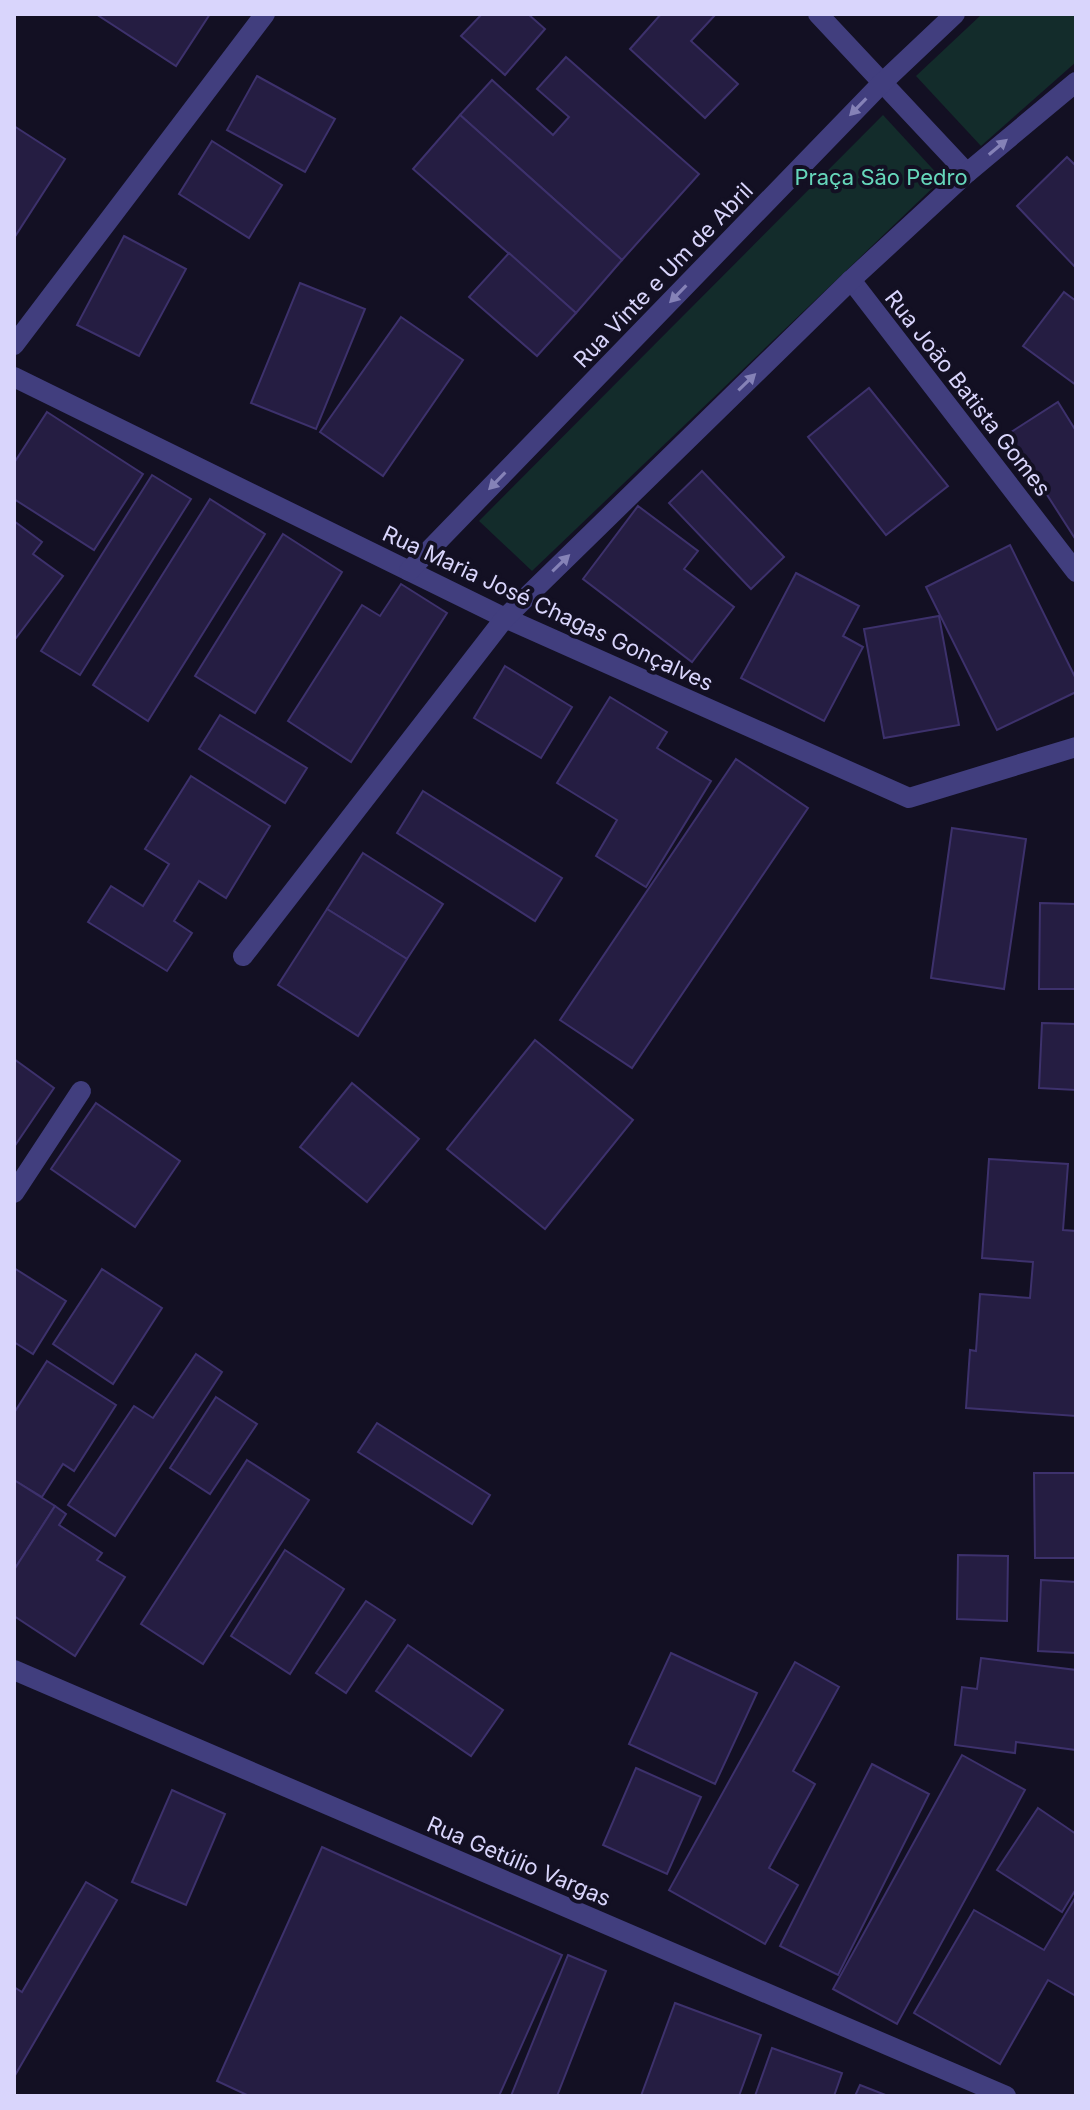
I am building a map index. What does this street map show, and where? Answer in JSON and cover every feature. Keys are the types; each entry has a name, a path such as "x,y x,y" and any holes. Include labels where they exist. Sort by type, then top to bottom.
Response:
{"street":[{"path":"14,345 265,14"},
{"path":"818,14 967,173"},
{"name":"Rua Vinte e Um de Abril","path":"409,571 882,83 955,14"},
{"path":"243,956 505,618 851,280 967,173 1076,82"},
{"name":"Rua João Batista Gomes","path":"851,280 1076,572"},
{"name":"Rua Maria José Chagas Gonçalves","path":"14,377 505,618 909,798 1076,747"},
{"path":"14,1193 81,1091"},
{"name":"Rua Getúlio Vargas","path":"14,1670 1006,2096"}],"green space":[{"path":"982,14 1076,14 1076,62 981,146 916,76"},
{"name":"Praça São Pedro","path":"883,115 942,179 532,571 479,521"}],"building":[{"path":"96,14 210,14 176,66"},
{"path":"482,14 528,14 545,29 505,75 461,36"},
{"path":"661,14 716,14 691,41 738,84 705,118 630,49"},
{"path":"566,57 699,174 622,260 460,115 492,80 553,135 569,117 537,89"},
{"path":"257,76 335,119 305,172 227,130"},
{"path":"460,115 622,260 576,313 413,169"},
{"path":"14,126 65,159 14,238"},
{"path":"212,141 282,185 249,238 179,194"},
{"path":"1067,157 1076,166 1076,268 1017,206"},
{"path":"124,236 186,269 139,356 77,325"},
{"path":"509,253 576,313 537,356 469,297"},
{"path":"300,283 365,309 316,429 251,403"},
{"path":"1064,292 1076,301 1076,385 1023,346"},
{"path":"401,317 463,360 383,476 320,432"},
{"path":"869,388 948,486 886,535 808,437"},
{"path":"1058,402 1076,431 1076,540 1008,434"},
{"path":"47,412 143,474 94,550 14,499 14,463"},
{"path":"702,471 784,557 751,589 669,503"},
{"path":"152,475 191,499 80,675 41,651"},
{"path":"210,499 265,534 148,721 93,685"},
{"path":"638,506 698,551 684,569 734,607 692,662 583,579"},
{"path":"14,521 42,542 33,554 63,576 16,638 14,637"},
{"path":"283,534 342,572 255,713 195,676"},
{"path":"1010,545 1076,679 1076,692 997,730 926,587"},
{"path":"796,573 859,606 843,636 863,647 824,721 741,678"},
{"path":"401,584 447,613 351,762 288,721 362,605 380,616"},
{"path":"939,616 959,725 884,738 864,629"},
{"path":"505,666 572,707 541,758 474,718"},
{"path":"610,697 667,732 657,748 711,781 646,887 596,856 617,820 557,783"},
{"path":"220,715 307,768 285,803 199,749"},
{"path":"736,759 808,808 632,1068 560,1020"},
{"path":"191,776 270,826 226,898 199,881 174,921 192,933 167,971 88,922 111,886 143,906 169,864 145,849"},
{"path":"423,791 562,878 535,921 397,833"},
{"path":"952,828 1026,839 1004,989 931,978"},
{"path":"363,853 443,904 407,959 327,909"},
{"path":"1040,903 1076,904 1076,989 1039,989"},
{"path":"327,909 407,959 358,1036 278,985"},
{"path":"1042,1023 1076,1024 1076,1090 1039,1088"},
{"path":"535,1040 633,1120 545,1229 447,1149"},
{"path":"14,1059 54,1088 14,1147"},
{"path":"352,1083 419,1139 367,1202 300,1147"},
{"path":"96,1103 180,1161 135,1227 51,1169"},
{"path":"989,1159 1068,1164 1063,1230 1076,1231 1076,1416 966,1408 970,1350 976,1351 980,1294 1030,1298 1033,1262 982,1258"},
{"path":"14,1268 66,1301 33,1354 14,1342"},
{"path":"102,1269 162,1308 113,1384 53,1344"},
{"path":"196,1354 222,1372 115,1536 68,1505 134,1406 153,1418"},
{"path":"47,1361 116,1405 74,1471 63,1464 42,1497 14,1480 14,1413"},
{"path":"216,1397 257,1424 210,1494 170,1468"},
{"path":"377,1423 490,1495 472,1524 358,1452"},
{"path":"247,1460 309,1500 203,1664 141,1624"},
{"path":"1034,1473 1076,1473 1076,1558 1035,1558"},
{"path":"14,1480 55,1506 14,1570"},
{"path":"55,1506 66,1514 59,1525 102,1553 97,1560 125,1577 75,1656 14,1616 14,1570"},
{"path":"285,1550 344,1589 290,1674 231,1636"},
{"path":"958,1555 1008,1556 1007,1621 957,1619"},
{"path":"1041,1580 1076,1582 1076,1653 1038,1651"},
{"path":"366,1601 395,1620 346,1693 316,1673"},
{"path":"408,1645 503,1710 471,1756 376,1691"},
{"path":"671,1653 757,1693 715,1784 629,1744"},
{"path":"981,1658 1076,1670 1076,1750 1016,1742 1015,1753 955,1745 962,1687 977,1689"},
{"path":"795,1662 839,1687 793,1771 815,1784 769,1868 798,1885 765,1944 669,1890"},
{"path":"962,1755 1025,1790 897,2024 833,1989"},
{"path":"872,1764 929,1794 838,1975 780,1946"},
{"path":"636,1768 701,1797 667,1874 603,1845"},
{"path":"172,1790 225,1814 186,1905 132,1882"},
{"path":"1038,1808 1076,1834 1076,1889 1062,1912 997,1870"},
{"path":"322,1847 562,1955 499,2096 249,2096 217,2081"},
{"path":"86,1882 117,1900 14,2077 14,1987 22,1992"},
{"path":"1075,1898 1076,1996 1048,1980 1000,2064 914,2013 974,1910 1044,1950"},
{"path":"568,1955 606,1971 557,2096 511,2096"},
{"path":"675,2003 761,2035 739,2096 641,2096"},
{"path":"772,2048 842,2073 834,2096 755,2096"},
{"path":"860,2085 888,2096 855,2096"}]}
